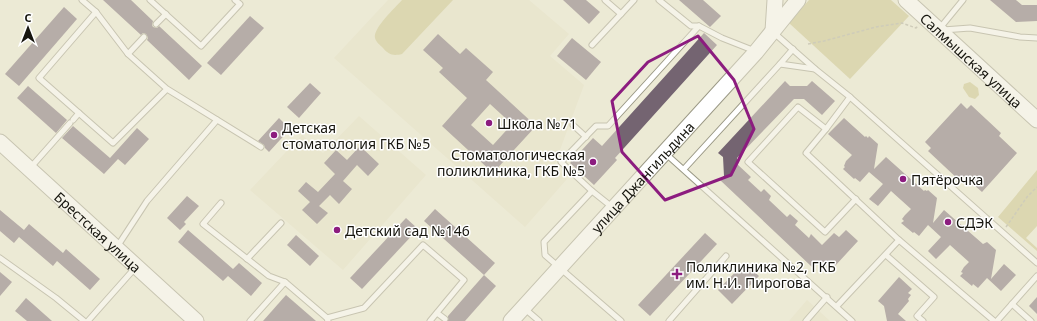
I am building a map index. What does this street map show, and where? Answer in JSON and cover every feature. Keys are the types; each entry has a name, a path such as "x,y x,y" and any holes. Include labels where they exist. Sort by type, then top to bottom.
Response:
{"main road":[{"path":"773,31 775,0"},
{"name":"улица Джангильдина","path":"511,321 756,52 798,0"},
{"name":"Салмышская улица","path":"906,0 1037,120"},
{"name":"Брестская улица","path":"0,142 196,321"}],"lane":[{"path":"82,0 96,12 128,54 167,89 261,147"},
{"path":"150,0 201,46 240,4 235,0"},
{"path":"604,0 621,14"},
{"path":"592,45 634,0"},
{"path":"659,0 691,26 699,26 722,38 756,52"},
{"path":"938,30 963,0"},
{"path":"96,12 39,78 113,143 167,89"},
{"path":"156,24 166,14"},
{"path":"613,208 592,191 562,162 596,126 608,126 699,26"},
{"path":"938,30 970,28 1020,37 1037,38"},
{"path":"773,31 850,97 1037,263"},
{"path":"128,54 144,37"},
{"path":"684,169 793,49"},
{"path":"780,64 816,69"},
{"path":"850,97 826,129 806,152 900,240 995,321 1037,276"},
{"path":"826,129 798,107 748,162 825,232 856,199"},
{"path":"30,169 79,113"},
{"path":"117,248 147,201 217,120"},
{"path":"573,125 586,137"},
{"path":"664,152 852,321"},
{"path":"592,191 544,242 546,255 621,321"},
{"path":"221,203 203,224 269,276 285,282 328,320 364,308 423,245 464,280 430,321"},
{"path":"247,260 281,223"},
{"path":"837,306 900,240"},
{"path":"886,255 934,297 917,316 923,321"},
{"path":"669,321 726,256"},
{"path":"0,258 56,298 84,321"},
{"path":"88,321 137,266"},
{"path":"250,321 285,282"},
{"path":"806,321 827,297"},
{"path":"1012,304 1031,321"},
{"path":"523,307 539,321"},
{"path":"437,313 444,319"}],"path":[{"path":"808,44 876,27 902,23 916,28"},
{"path":"1006,227 1027,197 1037,187"}],"highlighted area":[{"path":"698,36 734,80 754,129 731,175 665,200 622,152 612,101 648,62"}],"shaded area":[{"name":"Школа №71","path":"388,0 529,0 569,34 550,56 584,85 554,166 567,179 525,227 334,58"},
{"path":"402,0 453,0 402,54 394,55 389,54 376,41 375,34 377,29"},
{"path":"809,0 891,0 909,16 850,79 789,23"},
{"path":"970,82 978,88 979,95 975,99 969,97 963,88 964,84"},
{"name":"Детский сад №146","path":"359,116 426,175 343,270 250,190 302,135 323,153"},
{"path":"1037,170 1037,226 1026,238 1037,248 1037,251 998,217"},
{"path":"807,300 830,321 789,321"}],"building":[{"path":"103,0 131,0 153,21 153,27 157,28 159,26 202,66 189,80 147,40 148,38 146,34 143,33 141,35"},
{"path":"563,0 586,0 600,12 589,24"},
{"path":"679,0 703,0 721,16 710,27"},
{"path":"990,0 1016,0 1022,5 1037,5 1037,21 1016,22"},
{"path":"64,7 77,19 19,86 5,74"},
{"path":"250,16 264,28 221,75 207,63"},
{"path":"704,33 717,45 615,158 617,160 594,185 570,163 593,138 602,146"},
{"path":"438,34 460,54 466,48 493,72 486,80 536,126 493,173 442,126 467,98 439,72 443,68 423,50","holes":["490,104 512,124 493,145 471,125"]},
{"path":"572,38 601,62 586,80 557,56"},
{"path":"785,81 790,86 807,86 812,81 835,101 822,115 804,99 794,99 737,158 737,164 751,177 748,180 761,192 764,189 771,196 769,200 787,217 790,214 798,221 795,225 809,238 811,234 822,245 834,233 839,237 846,230 858,241 835,266 831,262 816,262 812,267 720,180 724,176 723,157 718,153"},
{"path":"310,83 321,93 299,118 287,107"},
{"path":"28,86 67,120 56,133 17,98"},
{"path":"961,103 967,109 971,105 1001,133 999,136 1017,153 982,192 964,176 960,181 928,151 931,148 925,142"},
{"name":"Детская стоматология ГКБ №5","path":"279,118 290,129 269,152 264,145 258,141"},
{"path":"844,118 865,137 866,136 868,138 869,136 878,144 874,169 886,157 924,191 928,190 937,198 933,223 944,210 983,244 987,242 996,250 991,279 1004,264 1016,275 1001,291 987,278 978,288 973,284 972,286 960,276 963,273 961,272 964,267 969,262 950,245 936,259 928,251 941,237 928,225 919,236 901,223 904,221 902,219 911,209 891,191 878,206 869,199 883,184 869,172 860,182 855,178 854,179 843,169 846,161 852,155 828,134"},
{"path":"73,126 110,158 137,128 149,139 125,165 118,159 104,174 62,138"},
{"path":"360,146 379,164 368,176 357,165 343,181 352,189 339,204 330,195 319,206 328,213 317,224 302,210 310,202 298,191 306,182 318,192 335,174 324,163 336,150 347,160"},
{"path":"187,196 199,206 184,222 186,224 180,230 167,218"},
{"path":"435,209 495,263 484,275 424,221"},
{"path":"0,210 24,230 29,224 63,253 66,249 100,279 90,290 57,261 53,266 19,237 14,243 0,231"},
{"path":"406,218 418,229 362,289 350,278"},
{"path":"188,230 233,269 239,263 262,283 251,296 228,276 223,281 178,242"},
{"name":"Поликлиника №2, ГКБ им. Н.И. Пирогова","path":"705,233 717,244 650,316 638,305"},
{"path":"296,235 319,256 310,266 287,245"},
{"path":"744,263 759,276 732,304 718,290"},
{"path":"0,272 12,282 0,296"},
{"path":"484,275 496,286 465,321 448,321 448,316"},
{"path":"899,277 912,289 908,293 911,295 908,299 909,301 898,314 906,321 887,321 884,306 878,301"},
{"path":"286,295 316,321 263,321"},
{"path":"1037,297 1037,314 1029,306"},
{"path":"26,298 52,321 27,321 15,311"}],"place":[{"name":"Школа №71","path":"489,123"},
{"name":"Детская стоматология ГКБ №5","path":"274,135"},
{"name":"Стоматологическая поликлиника, ГКБ №5","path":"593,162"},
{"name":"Пятёрочка","path":"903,179"},
{"name":"СДЭК","path":"948,222"},
{"name":"Детский сад №146","path":"337,230"},
{"name":"Поликлиника №2, ГКБ им. Н.И. Пирогова","path":"677,274"}]}
